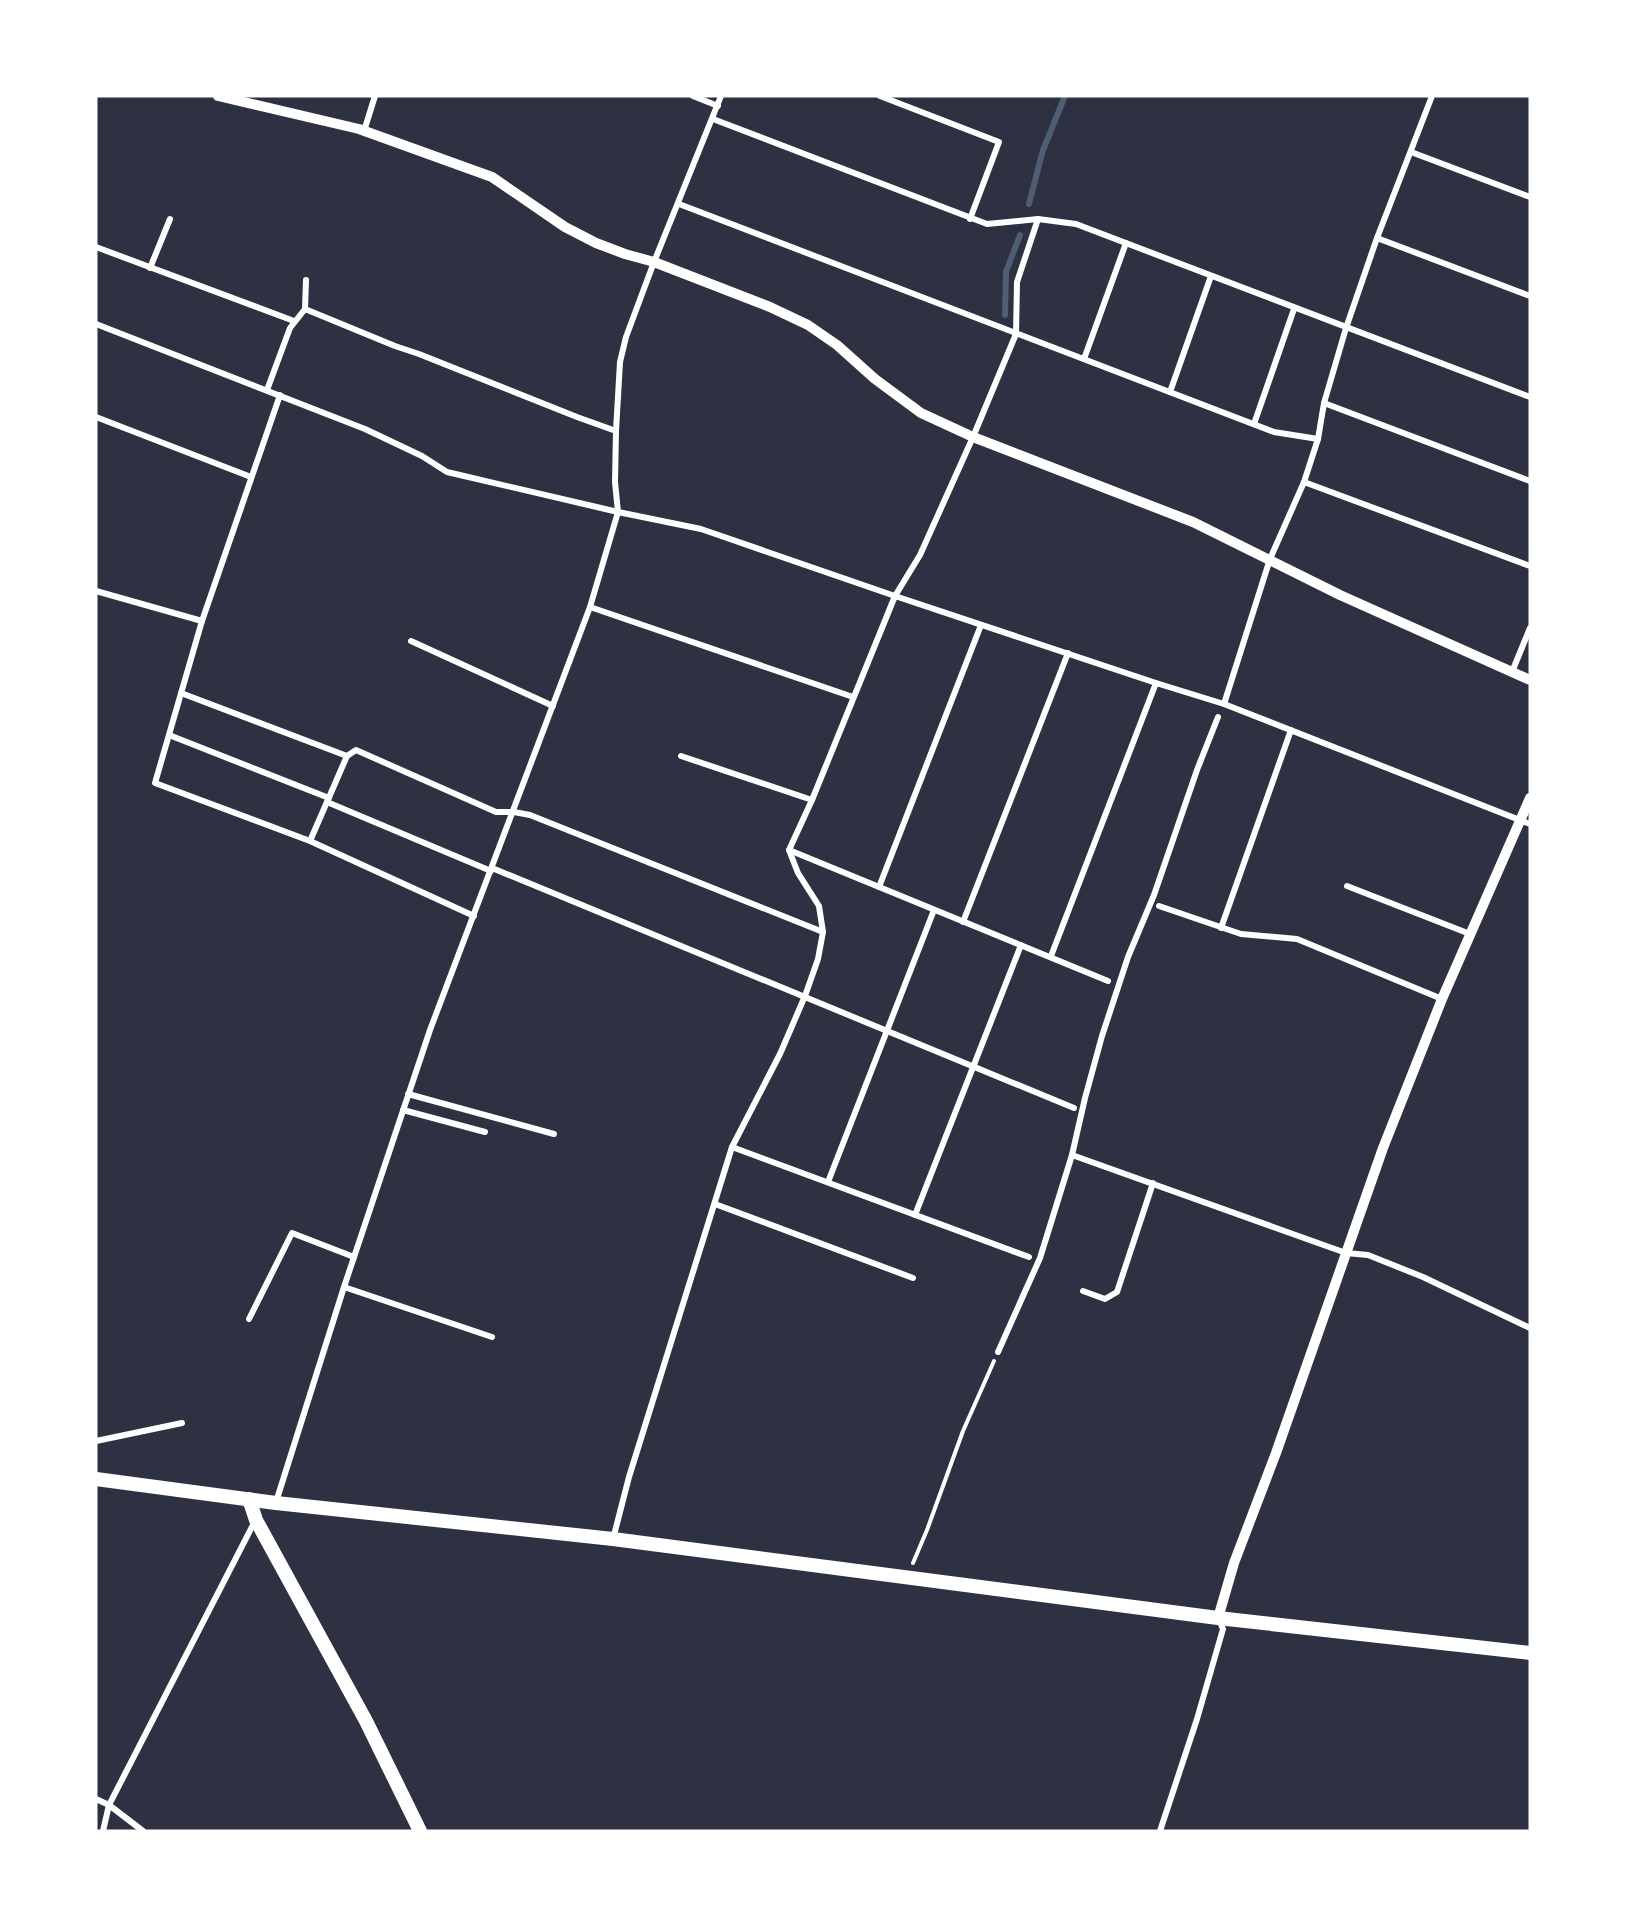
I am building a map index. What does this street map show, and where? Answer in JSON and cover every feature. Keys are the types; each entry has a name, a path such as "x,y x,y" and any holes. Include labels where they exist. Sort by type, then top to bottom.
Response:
{"main road":[{"path":"96,1479 276,1503 613,1539 1218,1618 1530,1653"},
{"path":"249,1499 256,1520 366,1721 420,1831"}],"street":[{"path":"218,96 364,131 492,177 585,238 625,254 654,261 770,307 808,325 837,345 875,379 921,413 973,438 1193,522 1340,595 1530,680"},
{"path":"364,131 375,96"},
{"path":"693,96 718,106"},
{"path":"276,1503 344,1287 430,1030 590,608 618,512 615,482 616,431 620,362 626,337 654,261 721,96"},
{"path":"880,96 999,142 970,219"},
{"path":"1224,704 1270,559 1304,482 1318,439 1324,403 1346,328 1377,238 1432,96"},
{"path":"713,119 987,224 1038,219 1076,224 1294,309 1530,397"},
{"path":"1411,152 1530,197"},
{"path":"679,204 1274,432 1318,439"},
{"path":"150,268 170,219"},
{"path":"613,1539 629,1477 732,1147 780,1054 818,959 823,932 819,906 798,873 789,850 812,800 895,596 920,555 973,438 1016,334 1017,282 1038,219"},
{"path":"1377,238 1530,296"},
{"path":"1084,359 1126,243"},
{"path":"96,247 294,321"},
{"path":"1170,392 1210,276"},
{"path":"267,390 281,349 294,321 306,309 306,280"},
{"path":"306,309 395,346 616,431"},
{"path":"1254,424 1294,309"},
{"path":"96,324 366,429 422,456 447,472 701,529 895,596 1224,704 1525,822"},
{"path":"280,395 202,621 155,783 310,841 474,916"},
{"path":"1324,403 1530,481"},
{"path":"96,417 251,477"},
{"path":"1304,482 1530,566"},
{"path":"96,591 202,621"},
{"path":"590,608 853,697"},
{"path":"879,887 981,624"},
{"path":"1512,672 1530,628"},
{"path":"411,641 553,706"},
{"path":"963,922 1068,653"},
{"path":"1051,956 1156,683"},
{"path":"181,693 347,756"},
{"path":"998,1352 1040,1258 1072,1155 1109,1013 1218,717"},
{"path":"1221,928 1291,730"},
{"path":"169,735 1074,1108"},
{"path":"310,841 347,756 356,750 496,812 530,815 823,932"},
{"path":"681,756 812,800"},
{"path":"1160,1831 1197,1719 1223,1629 1218,1618 1234,1563 1276,1453 1383,1148 1470,934 1525,822 1530,798"},
{"path":"789,850 1108,981"},
{"path":"1347,886 1470,934"},
{"path":"1159,906 1241,934 1297,939 1442,999"},
{"path":"828,1182 934,910"},
{"path":"915,1215 1021,945"},
{"path":"408,1094 554,1134"},
{"path":"403,1110 484,1132"},
{"path":"732,1147 1029,1257"},
{"path":"1072,1155 1346,1253 1368,1255 1424,1277 1530,1328"},
{"path":"1083,1291 1105,1299 1117,1292 1153,1183"},
{"path":"715,1204 913,1278"},
{"path":"249,1319 292,1233 354,1257"},
{"path":"344,1287 492,1337"},
{"path":"96,1441 182,1423"},
{"path":"103,1831 109,1804 256,1520"},
{"path":"96,1799 109,1804 142,1831"}],"path":[{"path":"906,1577 927,1530 963,1431 998,1352"}],"waterway":[{"path":"1029,204 1043,150 1065,96"},
{"path":"1005,315 1006,272 1020,235"}]}
